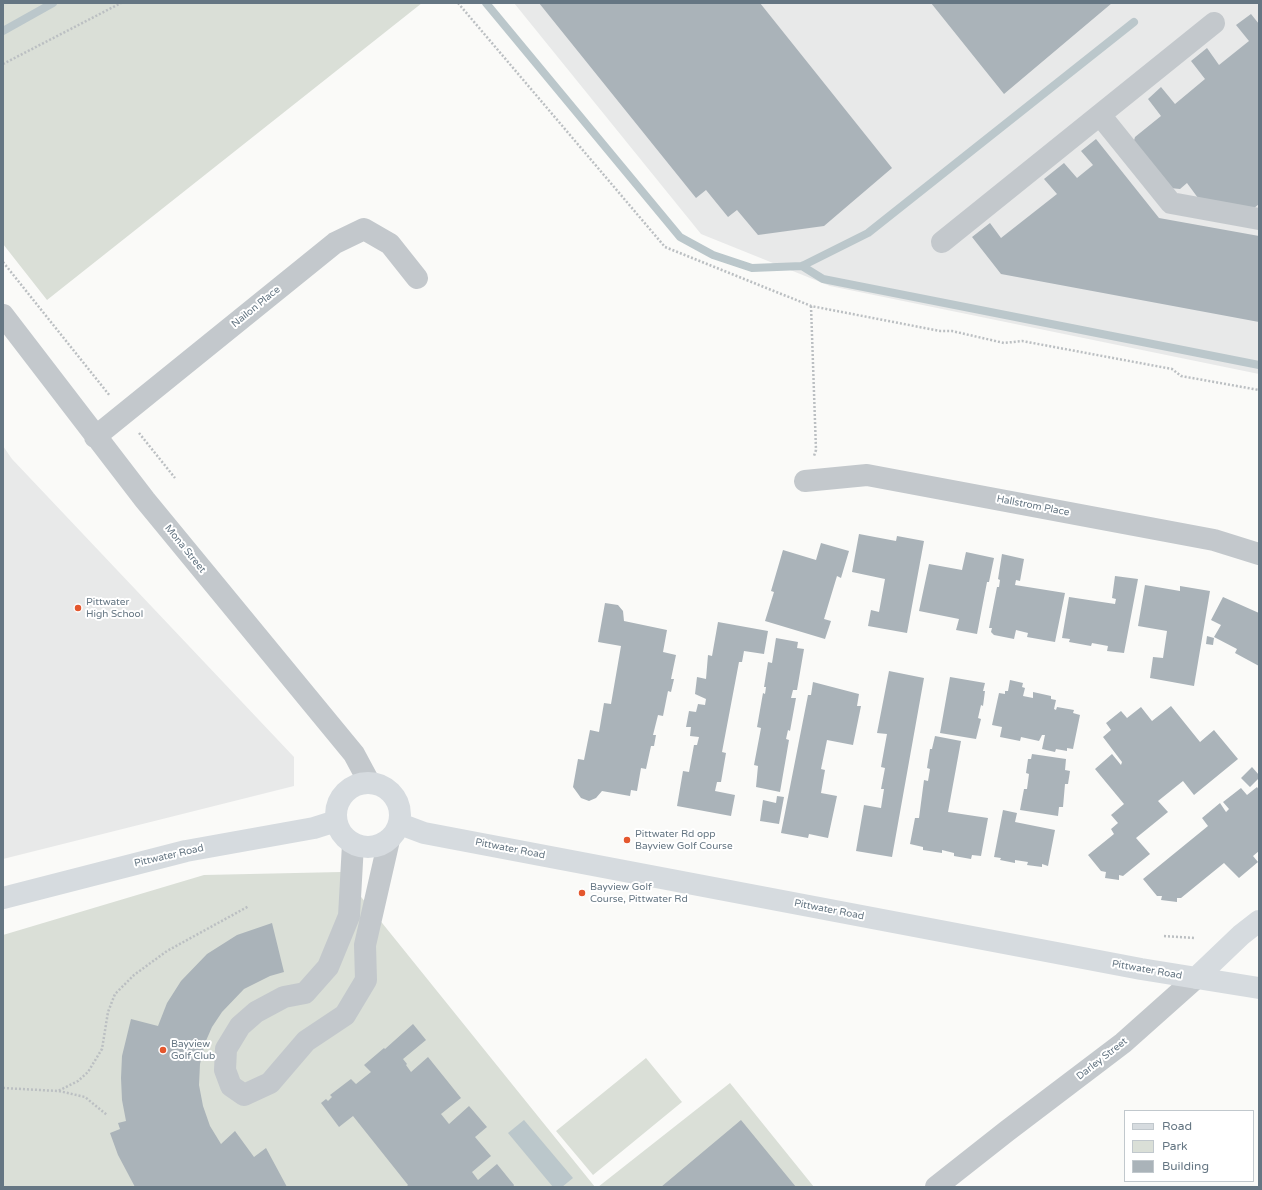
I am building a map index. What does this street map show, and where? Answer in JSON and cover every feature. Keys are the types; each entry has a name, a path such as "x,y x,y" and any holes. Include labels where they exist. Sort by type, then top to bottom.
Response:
{"main road":[{"path":"369,782 384,786 395,796 400,809 394,832 378,846 365,848 353,844 339,830 336,821 336,806 343,793 355,784 369,782"},
{"name":"Pittwater Road","path":"3,898 186,851 314,828 336,821"},
{"name":"Pittwater Road","path":"394,832 424,833 1196,978 1259,988"},
{"name":"Darley Street","path":"1196,978 1241,935 1259,921"}],"street":[{"path":"942,242 1214,23"},
{"path":"1100,114 1171,203 1259,219"},
{"name":"Nailon Place","path":"95,437 335,243 364,229 390,244 417,278"},
{"name":"Mona Street","path":"3,315 95,437 145,500 354,754 369,782"},
{"name":"Hallstrom Place","path":"805,481 867,475 1214,540 1259,554"},
{"path":"353,844 349,916 328,967 306,992 284,997 256,1012 240,1026 226,1049 225,1070 231,1086 244,1095 270,1083 306,1041 345,1015 366,980 365,945 394,832"},
{"name":"Darley Street","path":"936,1187 1006,1131 1123,1043 1196,978"}],"path":[{"path":"3,64 120,3"},
{"path":"458,3 665,247 811,306 940,331 952,331 1004,343 1022,341 1172,369 1181,376 1259,390"},
{"path":"3,262 175,478"},
{"path":"805,481 816,450 811,306"},
{"path":"58,1091 78,1081 88,1072 96,1061 102,1049 108,1012 115,994 134,975 167,951 249,906"},
{"path":"1164,936 1194,938"},
{"path":"3,1088 58,1091 85,1097 107,1115"}],"shaded area":[{"path":"514,3 1259,3 1259,374 830,286 701,234"},
{"name":"Pittwater High School","path":"3,446 12,459 294,757 294,786 3,859"},
{"path":"524,1120 573,1178 562,1187 553,1187 508,1133"}],"green space":[{"path":"3,3 422,3 47,300 3,244"},
{"name":"Bayview Golf Club","path":"341,872 595,1187 3,1187 3,935 204,875"},
{"path":"646,1058 682,1102 593,1175 556,1131"},
{"path":"730,1083 814,1187 598,1187"}],"building":[{"path":"539,3 760,3 892,168 824,226 758,235 737,210 728,217 706,190 696,198"},
{"path":"931,3 1112,3 1004,94"},
{"path":"1251,14 1259,24 1259,204 1253,209 1198,198 1187,183 1180,189 1170,188 1133,144 1135,137 1161,116 1148,99 1161,87 1175,104 1205,79 1191,61 1207,48 1219,65 1249,41 1236,25"},
{"path":"1096,139 1159,218 1259,236 1259,322 1001,274 972,237 990,223 1001,238 1057,194 1044,179 1064,163 1077,178 1093,165 1081,151"},
{"path":"859,534 896,541 897,536 924,541 907,633 868,626 871,610 879,612 885,579 852,572"},
{"path":"821,543 849,551 841,578 837,576 824,619 831,621 825,639 765,621 774,592 771,591 783,550 816,560"},
{"path":"966,552 994,558 989,582 987,582 977,634 956,630 959,619 919,611 929,564 962,570"},
{"path":"1002,554 1024,559 1020,581 1016,580 1015,585 1065,593 1055,642 1027,637 1028,633 1016,630 1014,639 994,635 991,632 992,628 989,628 997,587 999,587 1000,580 998,579"},
{"path":"1115,576 1138,579 1124,653 1107,651 1108,646 1092,643 1091,646 1069,642 1070,639 1062,638 1069,597 1115,604 1116,599 1112,598"},
{"path":"1145,585 1180,591 1180,586 1210,591 1194,686 1150,678 1153,657 1163,658 1167,631 1138,626"},
{"path":"1223,597 1259,613 1259,666 1235,653 1237,649 1214,637 1221,625 1211,620"},
{"path":"605,603 618,605 623,611 624,621 667,630 663,652 676,655 671,679 674,679 671,692 668,691 663,716 658,715 653,735 656,735 654,746 651,746 646,769 641,768 637,791 631,790 630,796 602,791 596,798 589,801 581,798 573,787 578,759 584,760 590,730 599,732 604,703 611,704 621,646 598,642"},
{"path":"718,622 768,631 764,654 744,651 742,662 739,662 722,752 726,753 721,782 717,782 715,791 735,795 731,816 677,806 683,771 689,772 694,745 697,745 699,737 690,736 691,727 686,727 689,711 696,712 698,704 705,705 706,699 695,694 697,677 706,679 708,655 712,656"},
{"path":"1207,636 1214,638 1213,645 1206,644"},
{"path":"776,638 798,642 797,648 804,649 797,690 793,690 791,698 796,698 790,731 788,730 786,739 789,740 780,792 756,787 758,766 754,765 761,728 757,727 763,693 765,694 766,687 764,687 768,662 772,663"},
{"path":"889,671 924,678 892,857 856,851 864,805 881,808 884,789 881,789 885,768 881,767 887,734 877,733"},
{"path":"950,677 985,683 983,691 985,691 983,706 981,705 978,718 981,719 976,739 940,733"},
{"path":"1010,680 1023,683 1022,687 1025,688 1023,696 1033,698 1033,692 1051,696 1051,699 1056,700 1054,709 1056,710 1057,707 1074,710 1073,713 1080,715 1073,749 1067,748 1067,751 1056,749 1055,752 1042,749 1045,735 1042,735 1039,741 1021,737 1020,741 1000,737 1002,727 992,725 999,693 1005,694 1005,691 1008,691"},
{"path":"813,682 859,694 857,706 861,706 853,745 827,740 821,769 825,770 821,793 837,796 828,838 809,834 808,838 781,833 808,695 811,695"},
{"path":"1171,706 1200,742 1214,730 1238,759 1194,795 1183,781 1158,801 1168,812 1136,838 1150,854 1123,876 1119,875 1119,880 1105,878 1106,872 1101,871 1088,855 1114,834 1111,829 1118,823 1111,815 1124,804 1095,769 1112,754 1121,765 1122,762 1103,737 1111,730 1106,723 1121,711 1127,718 1141,707 1152,721"},
{"path":"935,736 961,741 948,812 988,818 981,856 972,855 971,859 954,856 954,853 942,850 942,853 923,850 923,847 910,844 915,818 919,818 924,780 928,781 930,769 927,768 930,749 932,749"},
{"path":"1032,754 1066,759 1065,770 1070,771 1068,784 1065,784 1063,807 1059,807 1058,816 1020,810 1024,789 1027,789 1029,774 1026,773 1028,759 1031,759"},
{"path":"1252,767 1259,775 1259,778 1250,787 1241,778"},
{"path":"1257,787 1259,790 1259,851 1253,856 1258,862 1239,878 1224,863 1181,898 1177,898 1177,902 1161,900 1162,896 1157,896 1143,879 1208,826 1202,818 1220,803 1226,812 1229,809 1223,802 1241,788 1247,795"},
{"path":"777,796 784,797 779,824 760,821 763,800 776,803"},
{"path":"1003,810 1017,813 1015,822 1055,830 1048,866 1042,864 1042,867 1027,865 1028,862 1015,860 1015,863 1000,860 1001,858 994,857"},
{"name":"Bayview Golf Club","path":"272,923 284,972 270,976 244,989 222,1012 212,1027 205,1043 200,1064 199,1085 203,1106 210,1126 221,1144 235,1131 254,1157 266,1148 287,1187 135,1187 118,1155 110,1133 120,1129 118,1123 126,1121 122,1100 122,1056 131,1019 158,1026 167,1003 181,981 207,954 237,935"},
{"path":"413,1024 426,1040 403,1059 407,1064 406,1065 411,1072 428,1057 461,1098 441,1114 449,1124 469,1106 487,1127 475,1137 491,1156 472,1172 478,1180 497,1164 514,1185 513,1187 406,1187 408,1185 353,1116 339,1127 321,1103 326,1099 328,1101 332,1097 330,1095 351,1079 356,1084 371,1072 364,1065 384,1048 385,1049"},
{"path":"741,1120 796,1187 661,1187"}],"waterway":[{"path":"3,31 53,3"},
{"path":"486,3 680,237 713,255 752,268 802,266 868,233 1134,22"},
{"path":"802,266 823,279 1259,365"}],"place":[{"name":"Pittwater High School","path":"78,608"},
{"name":"Pittwater Rd opp Bayview Golf Course","path":"627,840"},
{"name":"Bayview Golf Course, Pittwater Rd","path":"582,893"},
{"name":"Bayview Golf Club","path":"163,1050"}]}
